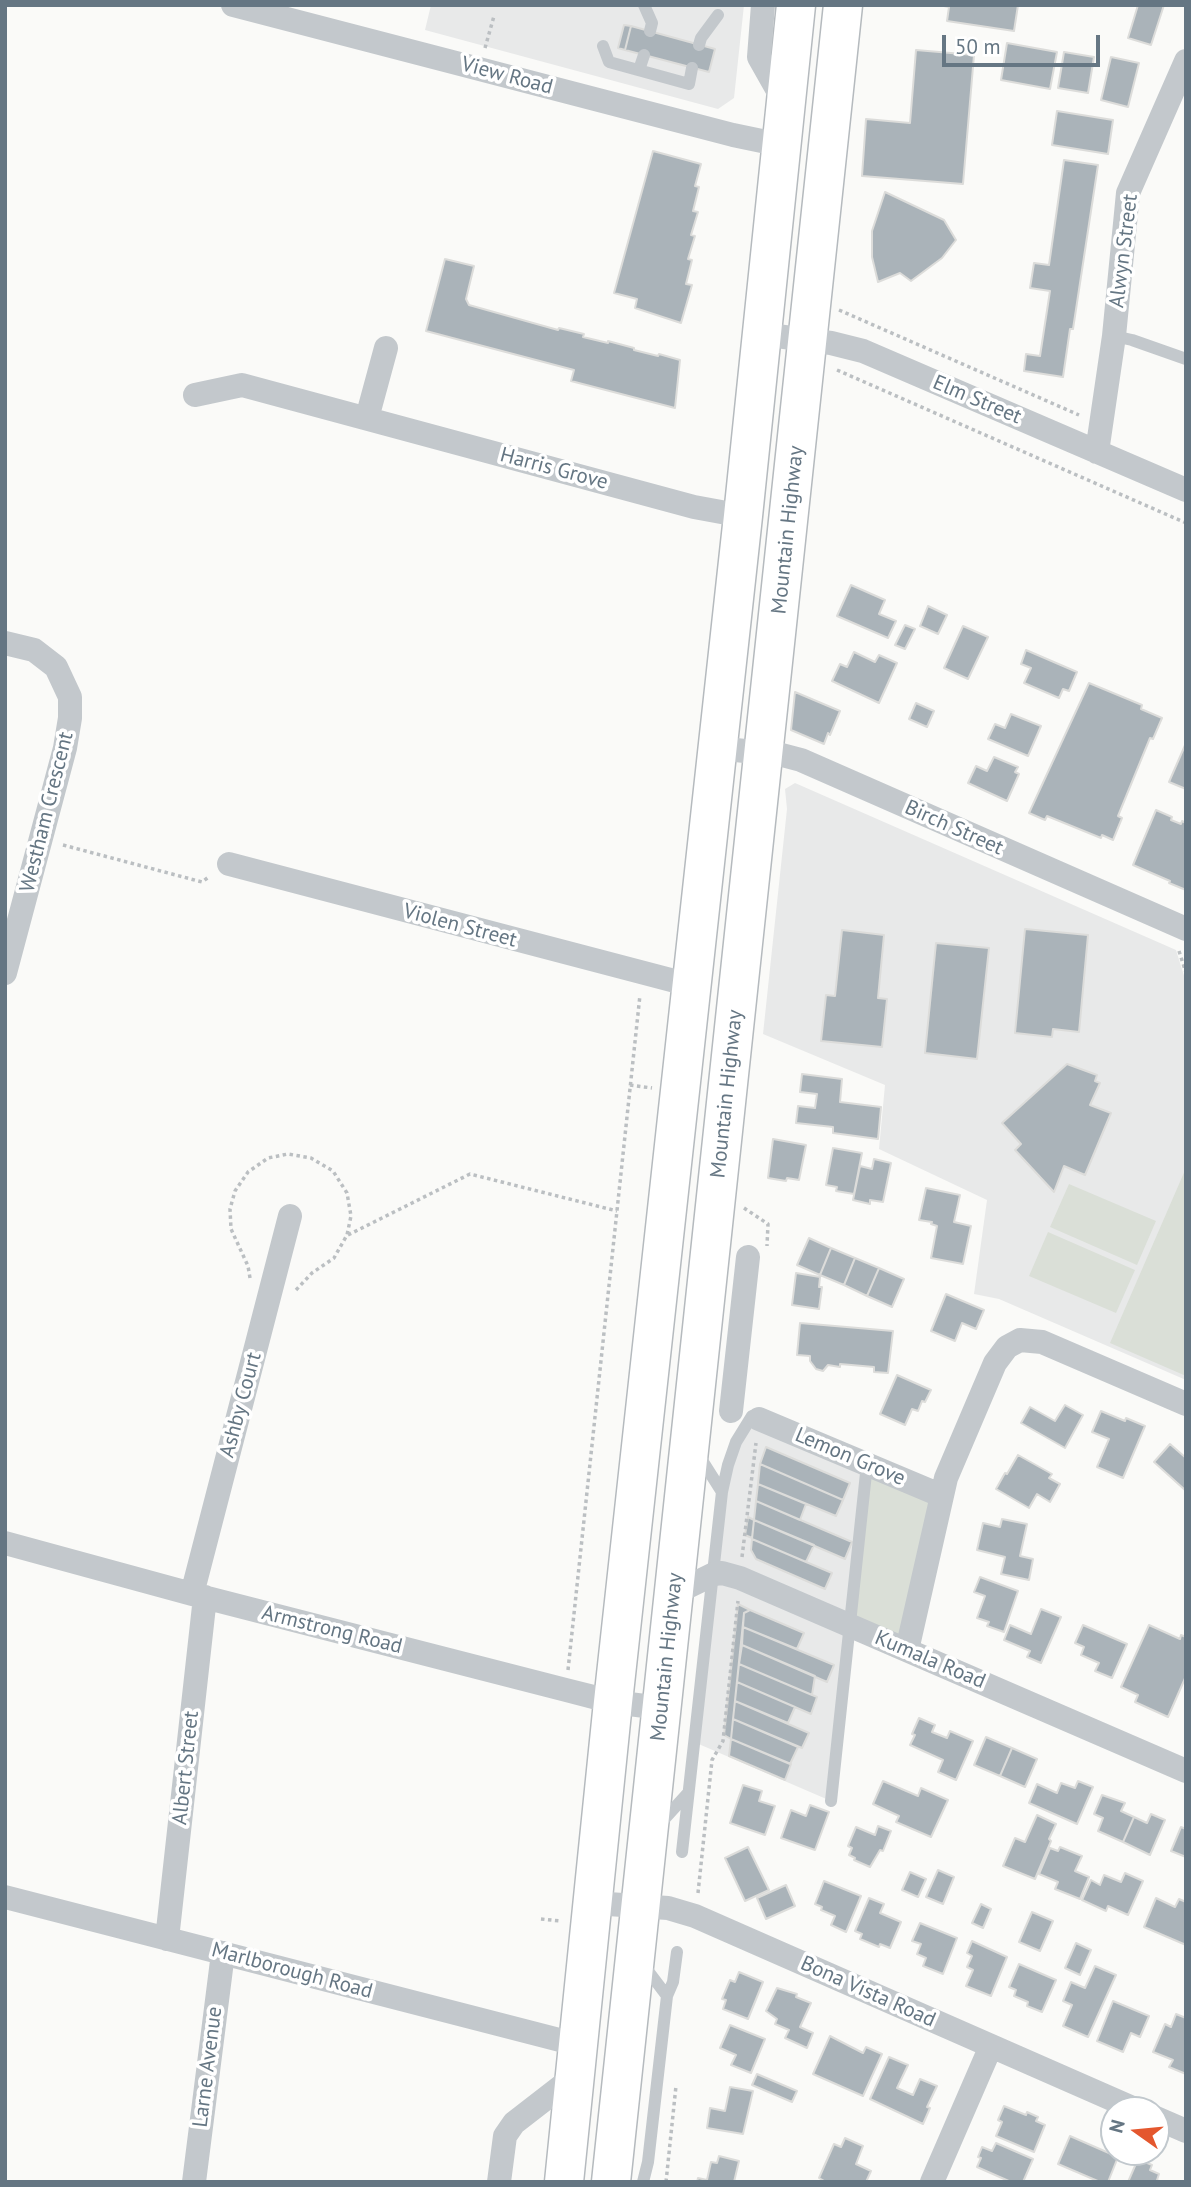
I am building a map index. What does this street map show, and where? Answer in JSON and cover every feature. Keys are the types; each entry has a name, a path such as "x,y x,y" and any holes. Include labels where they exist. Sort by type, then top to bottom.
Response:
{"main road":[{"path":"564,2182 577,2060 577,1912 613,1702 796,5"},
{"name":"Mountain Highway","path":"611,2182 764,753 819,353 843,5"}],"street":[{"name":"View Road","path":"233,5 781,145"},
{"path":"764,5 759,57 785,103"},
{"name":"Alwyn Street","path":"1097,452 1114,336 1128,193 1186,61"},
{"name":"Elm Street","path":"761,334 819,353 841,344 863,351 1186,490"},
{"path":"367,418 386,348"},
{"name":"Harris Grove","path":"195,395 242,385 694,507 743,516"},
{"name":"Westham Crescent","path":"5,643 34,650 56,667 70,697 65,748 5,973"},
{"name":"Birch Street","path":"717,748 801,760 1186,929"},
{"name":"Violen Street","path":"229,864 690,985"},
{"name":"Ashby Court","path":"198,1596 290,1216"},
{"name":"Mountain Highway","path":"749,1421 757,1257"},
{"path":"907,1650 940,1495 952,1462 1006,1346 1020,1340 1042,1342 1186,1404"},
{"name":"Lemon Grove","path":"647,1401 692,1423 749,1421 867,1464 940,1495"},
{"name":"Armstrong Road","path":"5,1543 198,1596 613,1702 661,1708"},
{"name":"Kumala Road","path":"714,1574 722,1573 740,1578 1186,1771"},
{"path":"673,1594 714,1574"},
{"name":"Albert Street","path":"167,1939 198,1596"},
{"name":"Marlborough Road","path":"5,1897 223,1953 577,2060"},
{"name":"Bona Vista Road","path":"577,1912 641,1906 668,1908 695,1916 1105,2096"},
{"name":"Larne Avenue","path":"194,2182 223,1953"},
{"path":"932,2182 991,2046"},
{"path":"499,2182 505,2136 514,2123 577,2060"}],"lane":[{"path":"644,5 652,23 650,31"},
{"path":"699,44 718,15"},
{"path":"603,46 609,62 689,84 692,68"},
{"path":"639,70 644,55"},
{"path":"1114,336 1186,359"},
{"name":"Mountain Highway","path":"682,1852 722,1492 732,1452 749,1421"},
{"path":"692,1423 722,1492"},
{"path":"831,1801 867,1464"},
{"path":"647,1838 689,1793"},
{"path":"643,2182 648,2162 667,1996 673,1982 677,1952"},
{"path":"635,1953 667,1996"}],"path":[{"path":"485,49 494,16"},
{"path":"834,307 1080,415"},
{"path":"819,353 1186,523"},
{"path":"41,839 202,881 229,864"},
{"path":"567,1678 640,996"},
{"path":"348,1235 470,1174 617,1211"},
{"path":"738,1201 768,1224 757,1257"},
{"path":"742,1566 749,1421"},
{"path":"698,1894 712,1760 723,1741 738,1599"},
{"path":"541,1919 577,1912"}],"shaded area":[{"path":"431,5 744,5 734,98 718,109 425,30"},
{"path":"795,783 1176,950 1186,982 1186,1380 999,1299 974,1294 987,1200 879,1149 885,1085 763,1034 787,809 785,789"},
{"path":"1186,1168 1186,1376 1110,1343"},
{"path":"1069,1184 1156,1221 1137,1265 1050,1227"},
{"path":"1048,1232 1135,1270 1116,1313 1029,1276"},
{"path":"752,1416 867,1464 831,1801 694,1742 722,1492"},
{"path":"867,1464 940,1495 907,1650 850,1626"}],"building":[{"path":"1018,5 1014,31 947,21 949,7 944,6"},
{"path":"1138,5 1164,5 1151,45 1128,38"},
{"path":"624,25 631,26 625,50 618,48"},
{"path":"631,26 715,49 709,72 625,50"},
{"path":"1007,43 1057,52 1050,89 1001,80"},
{"path":"916,50 974,55 963,184 862,176 866,119 910,123"},
{"path":"1064,52 1094,57 1088,93 1058,88"},
{"path":"1111,57 1139,63 1128,107 1101,100"},
{"path":"1057,111 1113,120 1108,154 1052,145"},
{"path":"653,151 701,164 695,186 699,187 693,211 698,212 691,235 695,236 688,259 692,260 686,284 692,285 681,323 635,308 637,299 614,293"},
{"path":"1064,160 1098,165 1063,377 1024,371 1026,354 1040,356 1050,291 1030,288 1034,263 1049,265"},
{"path":"885,192 944,220 956,240 942,258 911,281 900,273 878,282 872,257 872,231"},
{"path":"445,259 474,266 466,299 469,305 558,330 559,328 584,334 583,337 680,360 675,408 571,381 574,370 426,331"},
{"path":"851,585 885,600 879,614 896,621 888,638 837,616"},
{"path":"928,606 947,615 938,634 920,626"},
{"path":"905,625 915,629 905,649 895,645"},
{"path":"963,626 988,637 968,679 944,668"},
{"path":"1026,650 1077,672 1069,691 1063,689 1059,698 1024,683 1031,668 1021,664"},
{"path":"854,652 875,662 879,655 897,663 879,703 832,681 840,664 847,667"},
{"path":"1089,683 1142,705 1141,709 1162,718 1153,739 1150,738 1118,816 1122,818 1113,840 1102,835 1101,838 1047,816 1045,820 1029,813"},
{"path":"795,692 840,711 824,744 791,730"},
{"path":"916,703 934,711 927,727 909,719"},
{"path":"1011,714 1041,726 1028,756 988,739 995,724 1005,728"},
{"path":"1186,743 1186,789 1169,782"},
{"path":"994,757 1018,767 1015,772 1019,774 1007,801 968,783 976,766 987,771"},
{"path":"1156,810 1172,817 1171,820 1186,823 1186,890 1133,865"},
{"path":"1025,929 1088,935 1079,1032 1053,1029 1052,1037 1015,1033"},
{"path":"842,930 884,935 878,998 887,999 882,1047 821,1041 826,995 835,996"},
{"path":"936,943 989,948 977,1059 925,1053"},
{"path":"1067,1064 1097,1075 1095,1081 1100,1083 1090,1105 1111,1113 1085,1175 1064,1166 1054,1192 1015,1150 1021,1144 1002,1123"},
{"path":"802,1074 842,1079 840,1102 881,1107 878,1139 833,1133 833,1127 796,1123 798,1106 815,1108 817,1094 800,1092"},
{"path":"773,1139 806,1145 799,1180 768,1178"},
{"path":"833,1148 862,1153 854,1194 836,1191 837,1187 826,1185"},
{"path":"874,1159 891,1163 883,1202 870,1200 870,1204 853,1200 860,1166 872,1169"},
{"path":"926,1188 960,1195 954,1222 971,1226 963,1264 931,1258 937,1226 931,1224 932,1222 919,1220"},
{"path":"809,1238 831,1248 820,1275 797,1265"},
{"path":"831,1248 855,1258 844,1285 820,1275"},
{"path":"855,1258 879,1268 867,1296 844,1285"},
{"path":"879,1268 904,1279 892,1307 867,1296"},
{"path":"796,1273 820,1277 819,1287 822,1287 819,1309 792,1305"},
{"path":"946,1294 984,1310 976,1329 962,1323 955,1341 931,1331"},
{"path":"800,1323 893,1331 888,1373 874,1372 874,1367 840,1364 840,1367 828,1365 823,1371 816,1369 810,1356 797,1355"},
{"path":"897,1375 931,1390 918,1411 912,1409 905,1425 880,1414"},
{"path":"1065,1405 1083,1415 1065,1448 1021,1423 1030,1407 1055,1421"},
{"path":"1101,1411 1145,1426 1123,1478 1097,1467 1109,1439 1092,1432"},
{"path":"1170,1444 1186,1458 1185,1490 1154,1462"},
{"path":"766,1447 850,1483 843,1500 760,1464"},
{"path":"1018,1455 1052,1474 1049,1478 1060,1484 1050,1502 1037,1494 1029,1508 996,1489"},
{"path":"760,1464 843,1500 836,1516 758,1484"},
{"path":"758,1484 806,1504 800,1520 756,1501"},
{"path":"756,1501 852,1542 845,1559 754,1520"},
{"path":"748,1517 754,1520 752,1538 745,1535"},
{"path":"1002,1519 1027,1524 1020,1556 1033,1559 1029,1580 1001,1574 1005,1557 977,1550 983,1523 1000,1527"},
{"path":"754,1520 814,1545 806,1562 752,1539"},
{"path":"752,1539 832,1573 825,1589 756,1559 751,1550"},
{"path":"980,1577 1018,1591 1004,1632 987,1626 989,1622 977,1618 985,1596 974,1592"},
{"path":"738,1604 750,1610 744,1613 731,1739 724,1735"},
{"path":"1041,1609 1061,1617 1041,1663 1027,1657 1030,1651 1004,1640 1010,1625 1031,1634"},
{"path":"750,1610 804,1633 797,1649 743,1627 744,1613"},
{"path":"1083,1625 1127,1644 1112,1678 1095,1671 1099,1663 1081,1655 1084,1647 1075,1643"},
{"path":"1149,1625 1180,1639 1181,1635 1186,1637 1186,1676 1168,1717 1135,1702 1138,1695 1121,1687"},
{"path":"743,1627 834,1665 827,1682 742,1645"},
{"path":"742,1645 815,1676 812,1695 739,1664"},
{"path":"739,1664 817,1697 811,1714 737,1682"},
{"path":"737,1682 795,1707 788,1723 735,1701"},
{"path":"735,1701 809,1733 802,1748 733,1719"},
{"path":"919,1718 935,1725 932,1732 947,1738 950,1731 973,1741 956,1780 938,1772 943,1760 910,1745"},
{"path":"733,1719 798,1747 790,1764 731,1739"},
{"path":"986,1737 1012,1748 1000,1776 974,1765"},
{"path":"731,1739 791,1764 785,1780 729,1756"},
{"path":"1012,1748 1037,1759 1025,1787 1000,1776"},
{"path":"883,1781 918,1796 921,1788 948,1800 931,1837 896,1822 899,1816 873,1804"},
{"path":"1078,1781 1093,1787 1077,1824 1029,1803 1037,1784 1057,1793 1061,1783 1075,1788"},
{"path":"743,1785 762,1791 759,1801 775,1806 765,1835 730,1823"},
{"path":"1102,1795 1125,1803 1121,1811 1134,1817 1123,1842 1098,1831 1103,1818 1094,1814"},
{"path":"810,1805 829,1812 815,1850 781,1838 791,1810 806,1816"},
{"path":"1151,1814 1165,1820 1150,1855 1123,1842 1134,1817 1147,1823"},
{"path":"1037,1815 1056,1824 1035,1879 1003,1866 1015,1838 1025,1842"},
{"path":"878,1826 891,1831 883,1851 880,1850 870,1867 854,1860 855,1858 849,1855 852,1848 848,1846 856,1827 875,1835"},
{"path":"1181,1827 1186,1829 1186,1857 1171,1851"},
{"path":"748,1847 769,1890 745,1901 725,1858"},
{"path":"1060,1847 1082,1856 1075,1871 1089,1877 1080,1899 1055,1889 1058,1882 1039,1874 1050,1848 1058,1851"},
{"path":"938,1870 954,1877 943,1904 926,1897"},
{"path":"910,1872 926,1879 918,1897 902,1890"},
{"path":"1125,1873 1143,1881 1128,1915 1108,1906 1106,1911 1082,1900 1091,1880 1100,1885 1104,1875 1121,1882"},
{"path":"824,1881 861,1896 846,1932 831,1925 835,1916 815,1904"},
{"path":"786,1885 795,1906 766,1919 757,1898"},
{"path":"869,1898 884,1904 880,1913 901,1922 890,1948 880,1944 879,1947 860,1939 862,1934 855,1931"},
{"path":"1156,1898 1175,1907 1179,1899 1186,1902 1186,1945 1144,1927"},
{"path":"981,1904 991,1909 983,1928 972,1923"},
{"path":"1032,1912 1053,1921 1040,1951 1019,1942"},
{"path":"920,1923 957,1938 943,1974 923,1966 926,1958 917,1954 921,1944 912,1941"},
{"path":"972,1941 1007,1957 991,1996 966,1986 973,1970 967,1967 972,1956 967,1953"},
{"path":"1076,1943 1091,1950 1080,1975 1065,1968"},
{"path":"1019,1964 1056,1980 1042,2012 1027,2006 1028,2002 1014,1996 1016,1990 1009,1987"},
{"path":"1095,1966 1116,1975 1088,2037 1063,2026 1072,2005 1063,2001 1071,1982 1085,1988"},
{"path":"739,1972 763,1982 748,2019 723,2009 726,2000 722,1999 730,1980 735,1982"},
{"path":"777,1988 797,1994 796,1997 811,2003 800,2027 813,2033 807,2048 785,2038 789,2030 775,2024 777,2019 766,2011"},
{"path":"1113,2001 1149,2016 1140,2037 1131,2033 1123,2052 1097,2041"},
{"path":"1176,2014 1186,2018 1186,2074 1169,2067 1173,2060 1153,2052 1165,2024 1171,2027"},
{"path":"730,2025 765,2039 751,2073 731,2065 736,2055 720,2048"},
{"path":"830,2036 863,2053 866,2047 882,2054 863,2096 813,2074"},
{"path":"889,2057 908,2065 897,2088 913,2095 920,2079 937,2086 927,2107 930,2108 923,2124 870,2099"},
{"path":"757,2074 797,2091 792,2102 752,2085"},
{"path":"730,2087 753,2091 743,2134 707,2128 710,2108 725,2111"},
{"path":"1004,2106 1038,2117 1036,2121 1045,2125 1034,2152 996,2136 1002,2122 998,2120"},
{"path":"1070,2136 1100,2149 1100,2166 1114,2166 1108,2182 1100,2182 1058,2164"},
{"path":"845,2138 863,2146 856,2164 871,2171 866,2182 826,2182 819,2178 834,2144 841,2147"},
{"path":"996,2143 1033,2159 1023,2182 1011,2182 977,2167 982,2147 992,2151"},
{"path":"719,2156 739,2161 734,2182 697,2182 698,2178 707,2180 711,2162 717,2163"},
{"path":"1135,2166 1152,2166 1150,2170 1159,2174 1157,2180 1161,2182 1128,2182"}]}
